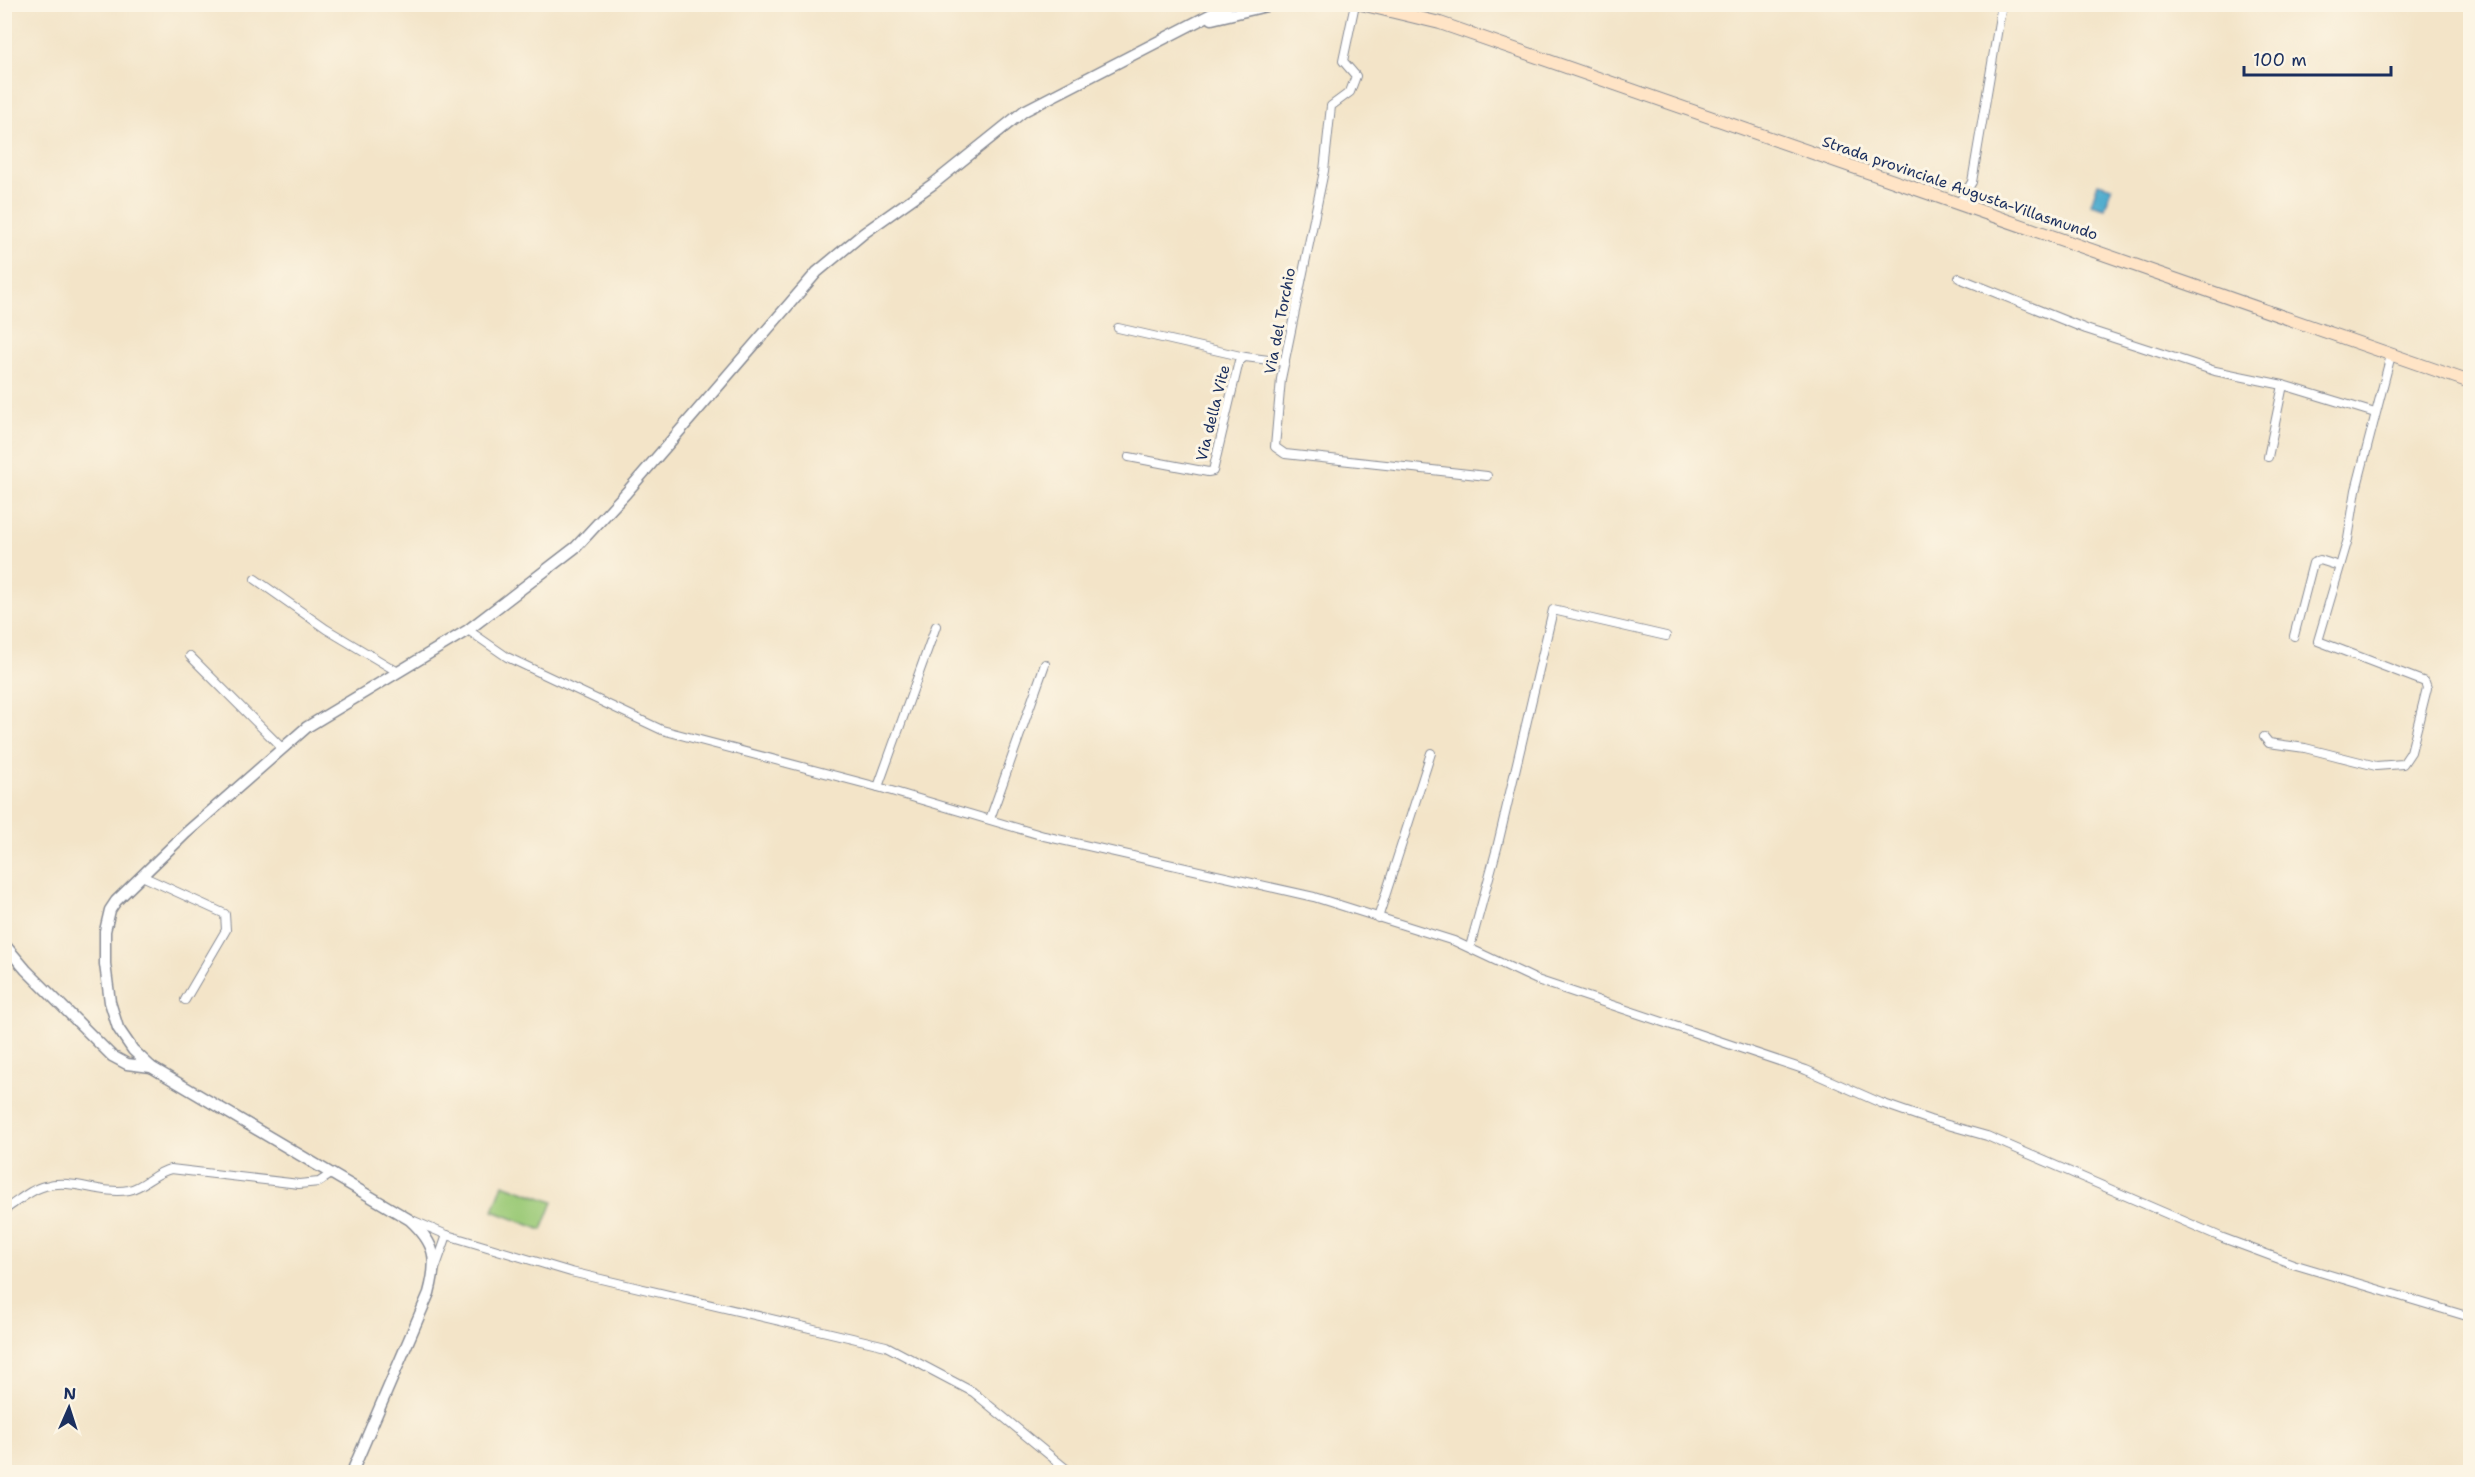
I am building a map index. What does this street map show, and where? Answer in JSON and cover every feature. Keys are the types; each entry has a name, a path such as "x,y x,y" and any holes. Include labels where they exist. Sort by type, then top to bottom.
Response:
{"main road":[{"path":"1361,4 1440,23"},
{"path":"1403,4 1440,23"},
{"name":"Strada provinciale Augusta-Villasmundo","path":"1440,23 2470,382"}],"street":[{"path":"1071,1473 973,1392 886,1346 571,1272 447,1235 410,1220 151,1067 133,1050 118,1028 110,1002 105,964 105,931 110,910 142,876 281,747 327,714 468,630 576,547 627,493 816,272 834,256 942,177 1024,111 1231,4"},
{"path":"1197,22 1254,12 1275,4"},
{"name":"Via del Torchio","path":"1355,4 1343,62 1356,76 1350,92 1335,101 1329,115 1329,137 1324,171 1285,362 1275,447 1285,454 1487,476"},
{"path":"1959,203 1972,182 2002,4"},
{"path":"1959,278 2086,329 2215,371 2283,385 2374,413"},
{"path":"1118,328 1245,357"},
{"path":"2264,737 2269,743 2305,748 2376,766 2391,767 2408,760 2427,688 2425,682 2318,641 2340,566 2374,413 2391,355"},
{"name":"Via della Vite","path":"1129,457 1208,472 1213,471 1239,361 1245,357 1285,362"},
{"path":"2268,457 2283,385"},
{"path":"2294,636 2313,563 2320,560 2340,566"},
{"path":"255,579 326,628 398,672"},
{"path":"1470,947 1497,848 1553,610 1666,636"},
{"path":"878,787 936,626"},
{"path":"468,630 507,657 662,730 878,787 1044,836 1314,897 1470,947 1537,980 1806,1070 1881,1103 1929,1120 1988,1136 2223,1238 2284,1261 2470,1317"},
{"path":"190,656 281,747"},
{"path":"990,819 1045,664"},
{"path":"1378,918 1431,753"},
{"path":"142,876 225,914 227,918 226,930 185,1000"},
{"path":"4,944 26,970 112,1056 127,1064 151,1067"},
{"path":"4,1210 46,1185 71,1184 112,1191 131,1190 161,1171 171,1170 299,1184 319,1182 331,1174"},
{"path":"410,1220 429,1240 435,1269"},
{"path":"352,1473 429,1293 447,1235"}],"green space":[{"path":"503,1184 553,1202 542,1230 493,1211"}],"water":[{"path":"2098,183 2112,187 2105,208 2091,204"}]}
